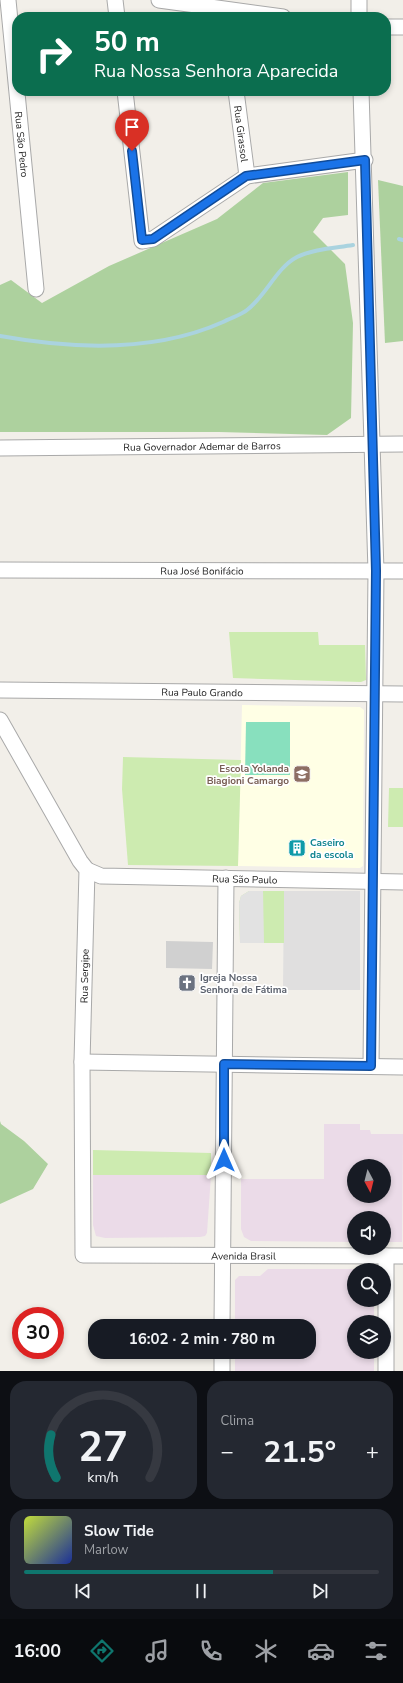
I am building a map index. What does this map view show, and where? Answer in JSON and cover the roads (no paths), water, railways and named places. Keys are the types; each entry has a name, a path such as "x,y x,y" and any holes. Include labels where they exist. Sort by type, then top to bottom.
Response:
{"street":[{"name":"Rua São Pedro","path":"8,0 12,41"},
{"path":"115,0 116,12"},
{"path":"159,0 222,12"},
{"path":"359,0 359,12"},
{"path":"391,27 403,26"},
{"name":"Rua São Pedro","path":"17,96 36,289"},
{"path":"126,96 142,240 153,239 246,176 365,160"},
{"name":"Rua Girassol","path":"237,96 246,176"},
{"path":"361,96 365,160 376,571 371,1066"},
{"name":"Rua Governador Ademar de Barros","path":"0,448 403,444"},
{"name":"Rua José Bonifácio","path":"0,570 403,571"},
{"name":"Rua Paulo Grando","path":"0,690 403,694"},
{"path":"0,720 80,861 87,870"},
{"name":"Rua São Paulo","path":"87,870 101,876 403,882"},
{"name":"Rua Sergipe","path":"83,1255 82,1062 87,870"},
{"path":"222,1319 226,878"},
{"path":"82,1062 403,1067"},
{"name":"Avenida Brasil","path":"83,1255 403,1256"},
{"path":"386,1256 386,1371"},
{"path":"222,1359 222,1371"}],"waterway":[{"path":"399,239 403,240"},
{"path":"0,336 56,344 113,346 169,339 197,332 223,322 247,310 254,304 283,268 297,257 317,250 353,245"}],"place":[{"name":"Escola Yolanda Biagioni Camargo","path":"302,774"},
{"name":"Caseiro da escola","path":"297,848"},
{"name":"Igreja Nossa Senhora de Fátima","path":"187,983"}]}
